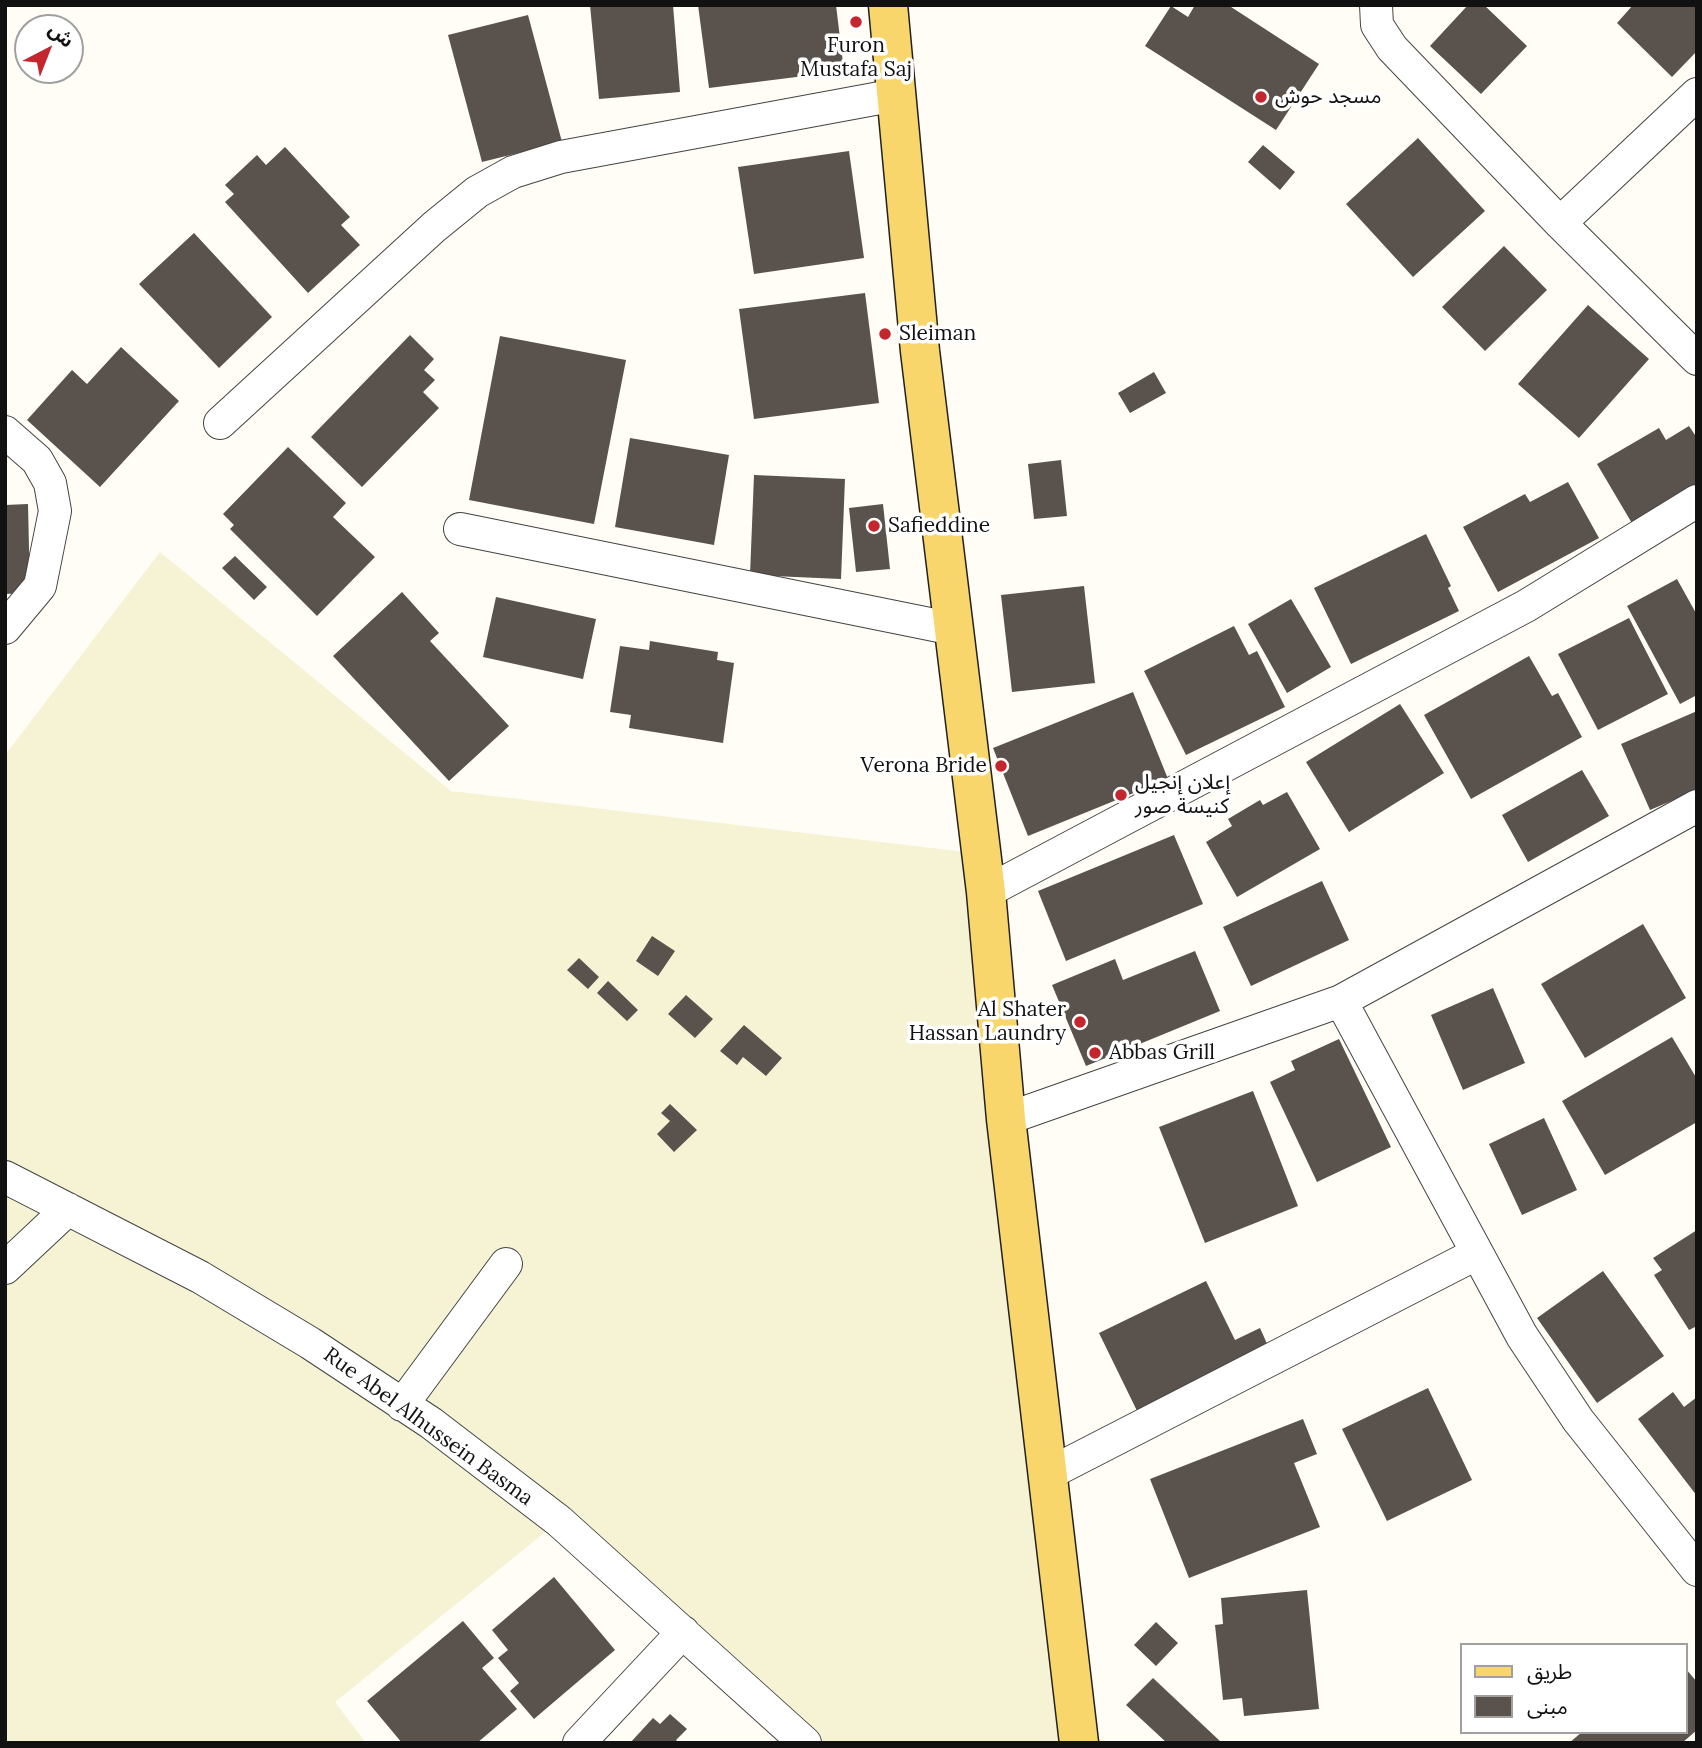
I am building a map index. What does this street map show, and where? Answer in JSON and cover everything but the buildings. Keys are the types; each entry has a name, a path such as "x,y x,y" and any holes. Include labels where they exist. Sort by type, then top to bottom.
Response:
{"main road":[{"path":"888,5 920,351 986,892 1006,1119 1079,1743"}],"street":[{"path":"1376,5 1377,24 1392,48 1560,223 1697,359"},
{"path":"1560,223 1697,94"},
{"path":"220,423 434,227 477,192 513,172 561,157 896,95"},
{"path":"5,432 37,460 50,483 55,511 40,586 5,628"},
{"path":"986,892 1526,606 1697,501"},
{"path":"460,529 954,629"},
{"path":"1006,1119 1341,1001 1697,806"},
{"path":"1341,1001 1522,1336 1578,1420 1697,1570"},
{"name":"Rue Abel Alhussein Basma","path":"5,1177 200,1277 310,1343 431,1423 559,1521 805,1743"},
{"path":"5,1268 68,1209"},
{"path":"1048,1474 1476,1254"},
{"path":"402,1405 506,1265"},
{"path":"579,1743 683,1632"}],"shaded area":[{"path":"160,552 451,791 999,856 1084,1743 805,1743 559,1521 335,1702 366,1743 5,1743 5,755"}],"place":[{"name":"Furon Mustafa Saj","path":"856,22"},
{"name":"مسجد حوش","path":"1261,97"},
{"name":"Sleiman","path":"885,334"},
{"name":"Safieddine","path":"874,526"},
{"name":"Verona Bride","path":"1001,766"},
{"name":"إعلان إنجيل كنيسة صور","path":"1121,795"},
{"name":"Al Shater Hassan Laundry","path":"1080,1022"},
{"name":"Abbas Grill","path":"1095,1053"}]}
